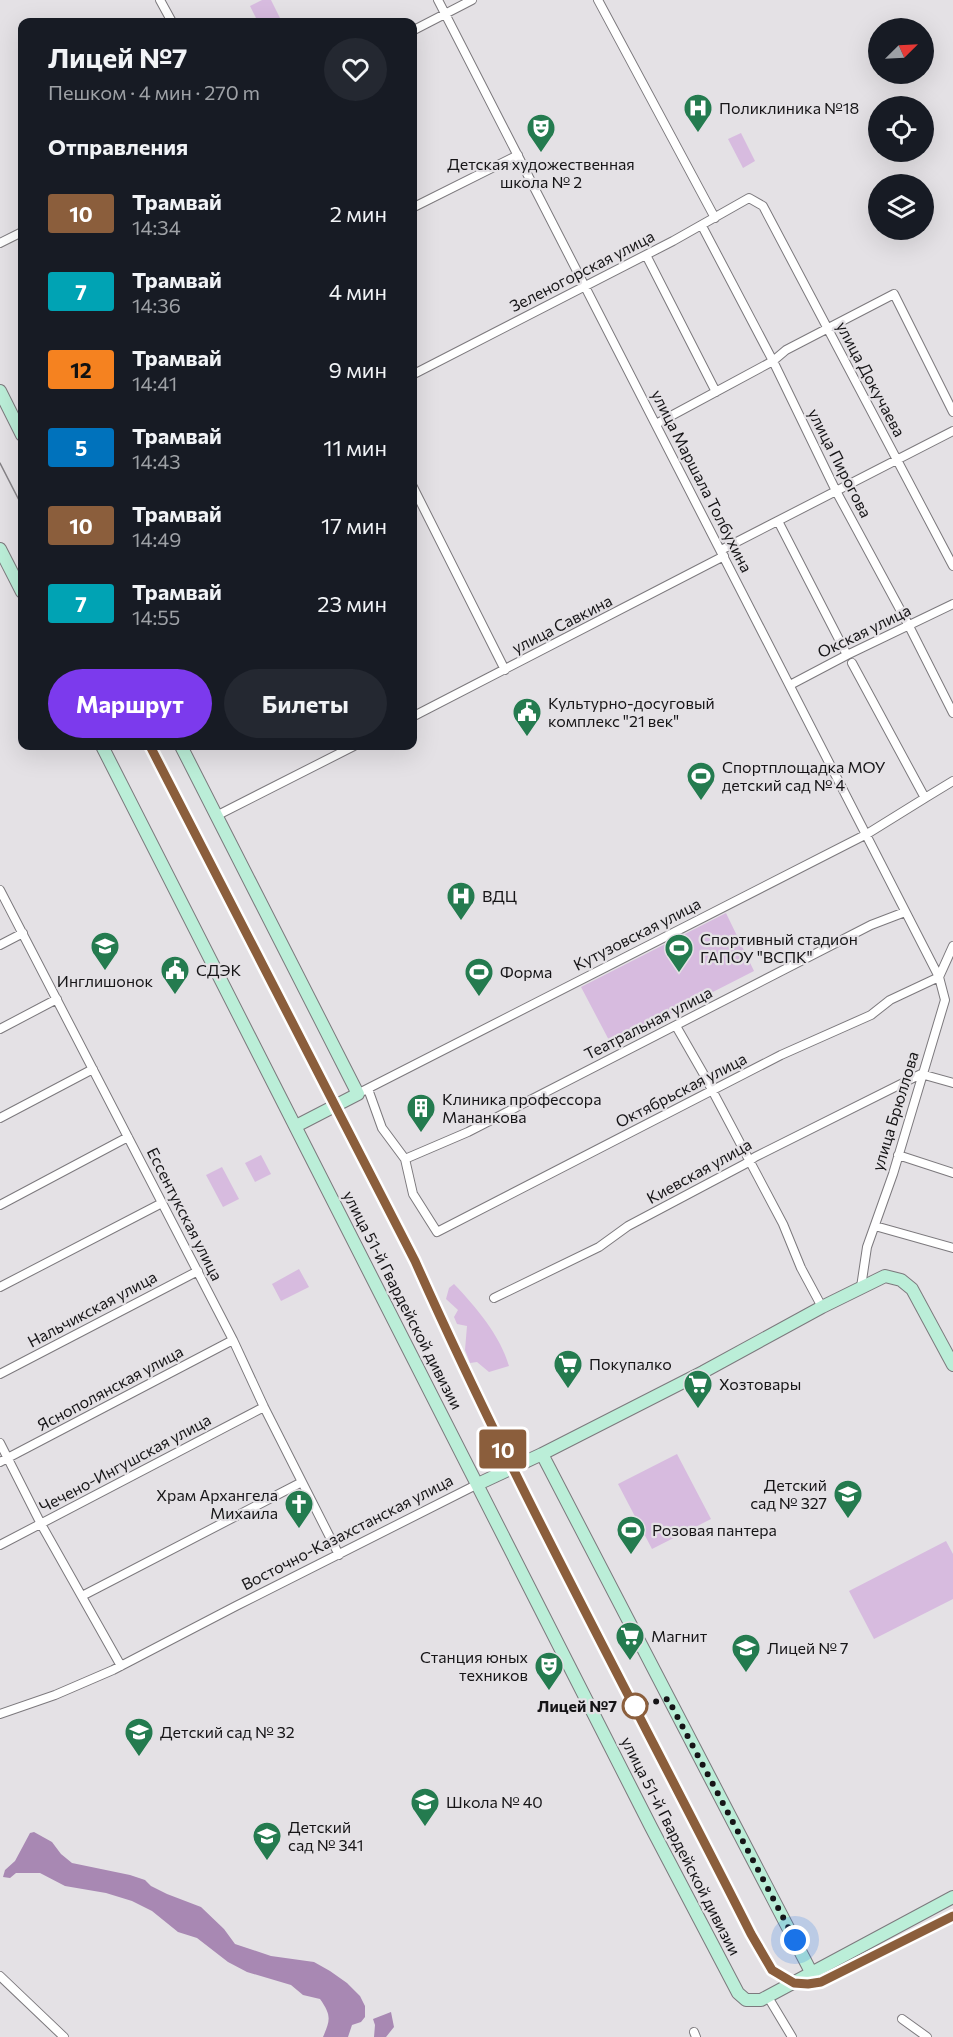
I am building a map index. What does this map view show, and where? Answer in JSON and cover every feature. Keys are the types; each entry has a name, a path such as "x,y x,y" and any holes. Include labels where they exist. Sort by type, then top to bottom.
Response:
{"main road":[{"path":"0,391 18,427"},
{"path":"0,549 18,584"},
{"name":"улица 51-й Гвардейской дивизии","path":"104,750 738,1993 746,2000 755,2001 768,1997"},
{"path":"183,750 363,1092 296,1126"},
{"name":"Восточно-Казахстанская улица","path":"478,1484 703,1372 822,1307 885,1276 907,1283 947,1346 953,1365"},
{"path":"542,1454 811,1972"},
{"path":"768,1997 953,1897"}],"street":[{"path":"160,0 170,18"},
{"name":"улица Маршала Толбухина","path":"438,0 939,977"},
{"path":"417,29 472,0"},
{"path":"597,0 715,218"},
{"path":"417,206 518,155"},
{"name":"Зеленогорская улица","path":"417,372 702,226 749,198 763,206"},
{"name":"улица Докучаева","path":"763,206 953,566"},
{"name":"улица Пирогова","path":"702,226 773,361 836,491 953,713"},
{"path":"0,243 18,234"},
{"path":"646,255 716,392"},
{"path":"656,424 773,361 786,350 894,294 953,412"},
{"name":"улица Савкина","path":"417,714 505,670 778,521 953,431"},
{"path":"417,495 505,670"},
{"path":"778,521 847,655"},
{"name":"Окская улица","path":"789,685 953,604"},
{"path":"852,663 925,798"},
{"path":"216,816 346,750"},
{"name":"Кутузовская улица","path":"363,1092 867,834 953,781"},
{"name":"Ессентукская улица","path":"0,890 198,1271 339,1555"},
{"name":"Театральная улица","path":"405,1159 468,1132 871,925 905,912"},
{"path":"0,945 23,933"},
{"path":"939,977 953,946"},
{"name":"улица Брюллова","path":"861,1287 867,1247 898,1155 921,1074 949,1002 939,977"},
{"name":"Октябрьская улица","path":"405,1159 413,1194 437,1232 781,1055 871,1015 890,1000 939,977"},
{"path":"0,1029 57,999"},
{"path":"676,1026 783,1224 801,1268 822,1307"},
{"path":"0,1118 93,1069"},
{"path":"921,1074 953,1083"},
{"name":"Киевская улица","path":"494,1298 599,1247 628,1226 750,1161 755,1156 921,1074"},
{"path":"363,1092 382,1128 405,1159"},
{"path":"0,1205 128,1137"},
{"path":"898,1155 953,1173"},
{"path":"0,1287 162,1203"},
{"path":"875,1226 953,1248"},
{"name":"Нальчикская улица","path":"0,1374 198,1271"},
{"name":"Яснополянская улица","path":"4,1460 233,1340"},
{"name":"Чечено-Ингушская улица","path":"0,1545 264,1407"},
{"path":"0,1443 4,1460 121,1666"},
{"path":"82,1596 302,1482"},
{"name":"Восточно-Казахстанская улица","path":"0,1714 56,1695 121,1666 478,1484"},
{"path":"0,1976 64,2037"},
{"path":"768,1997 792,2037"},
{"path":"902,2019 927,2037"}],"shaded area":[{"path":"262,0 271,0 280,18 256,18 250,6"},
{"path":"741,133 755,161 743,168 728,139"},
{"path":"726,913 754,971 611,1044 581,987"},
{"path":"261,1155 271,1174 255,1182 245,1163"},
{"path":"222,1167 239,1199 223,1207 206,1175"},
{"path":"299,1269 309,1287 281,1301 272,1284"},
{"path":"454,1284 493,1332 509,1366 489,1372 477,1362 470,1363 465,1350 467,1326 457,1324 454,1317 458,1310 446,1299 449,1288"},
{"path":"677,1454 711,1519 652,1549 618,1484"},
{"path":"946,1541 953,1554 953,1599 874,1639 849,1591"},
{"path":"34,1832 52,1842 72,1863 145,1880 151,1886 167,1894 201,1907 224,1929 235,1944 271,1956 314,1962 347,1983 360,1996 365,2006 365,2017 361,2022 352,2025 348,2037 323,2037 329,2018 320,1999 303,1995 291,1985 247,1972 228,1962 197,1938 178,1932 152,1911 132,1901 106,1893 65,1886 40,1873 16,1873 10,1878 3,1877 5,1870 15,1861 30,1833"},
{"path":"391,2012 394,2027 386,2037 374,2037 373,2019"}],"tram line":[{"path":"0,463 18,498"},
{"path":"148,750 376,1192 510,1471 765,1966 778,1979 793,1986 822,1987 953,1921"},
{"name":"10","path":"152,750 380,1190 513,1469 751,1934 772,1970 794,1983 821,1982 953,1916"}],"place":[{"name":"Поликлиника №18","path":"698,134"},
{"name":"Детская художественная школа № 2","path":"541,154"},
{"name":"Культурно-досуговый комплекс \"21 век\"","path":"527,738"},
{"name":"Спортплощадка МОУ детский сад № 4","path":"701,802"},
{"name":"ВДЦ","path":"461,922"},
{"name":"Инглишонок","path":"105,972"},
{"name":"Спортивный стадион ГАПОУ \"ВСПК\"","path":"679,974"},
{"name":"СДЭК","path":"175,996"},
{"name":"Форма","path":"479,998"},
{"name":"Клиника профессора Мананкова","path":"421,1134"},
{"name":"Покупалко","path":"568,1390"},
{"name":"Хозтовары","path":"698,1410"},
{"name":"Детский сад № 327","path":"848,1520"},
{"name":"Храм Архангела Михаила","path":"299,1530"},
{"name":"Розовая пантера","path":"631,1556"},
{"name":"Магнит","path":"630,1662"},
{"name":"Лицей № 7","path":"746,1674"},
{"name":"Станция юных техников","path":"549,1692"},
{"name":"Лицей №7","path":"635,1706"},
{"name":"Детский сад № 32","path":"139,1758"},
{"name":"Школа № 40","path":"425,1828"},
{"name":"Детский сад № 341","path":"267,1862"}],"route":[{"path":"635,1706 668,1699 795,1940"}]}
